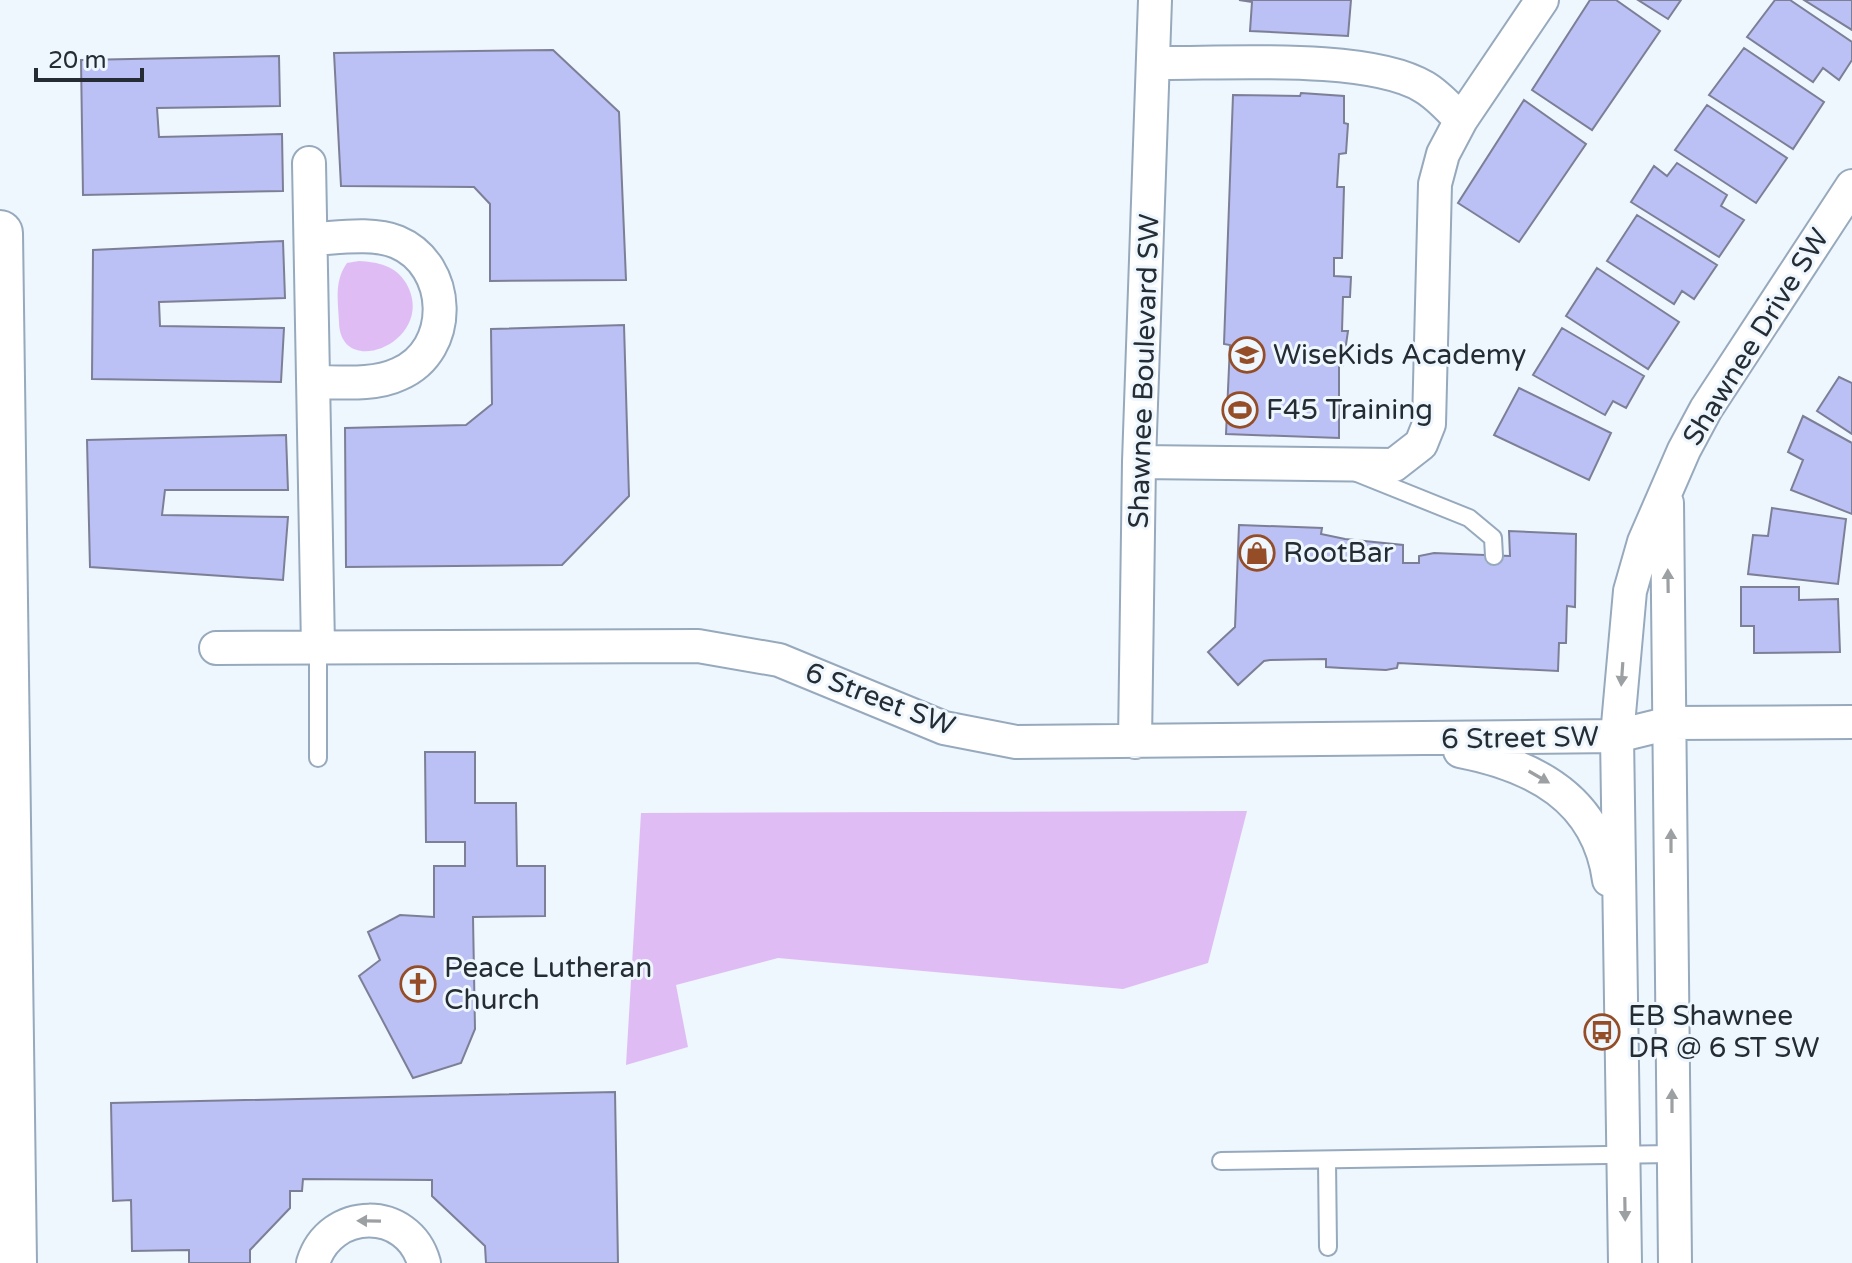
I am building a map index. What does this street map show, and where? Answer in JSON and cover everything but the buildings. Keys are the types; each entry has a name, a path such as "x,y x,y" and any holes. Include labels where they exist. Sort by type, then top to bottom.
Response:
{"main road":[{"path":"0,233 14,1263"}],"street":[{"name":"Shawnee Boulevard SW","path":"1135,742 1139,462 1155,0"},
{"path":"1139,462 1394,465 1421,444 1429,424 1435,184 1443,154 1461,120 1542,0"},
{"path":"1154,63 1360,69 1408,79 1426,88 1461,120"},
{"path":"309,163 318,647"},
{"name":"Shawnee Drive SW","path":"1643,730 1630,591 1644,542 1706,409 1852,186"},
{"path":"311,239 381,238 405,246 430,270 441,306 428,352 399,375 380,380 313,382"},
{"path":"1619,963 1666,491"},
{"name":"6 Street SW","path":"216,648 698,646 779,660 944,728 1016,742 1326,741 1852,722"},
{"path":"1643,730 1672,1154 1675,1263"},
{"path":"1326,741 1460,751 1497,759 1533,772 1558,789 1594,833 1608,874 1619,963 1625,1263"},
{"path":"313,1263 322,1243 335,1230 353,1221 372,1219 392,1223 409,1234 424,1263"}],"lane":[{"path":"1337,465 1469,518 1493,538 1494,556"},
{"path":"318,647 318,758"},
{"path":"1221,1161 1672,1154"},
{"path":"1327,1161 1328,1247"}],"shaded area":[{"path":"359,261 392,269 406,283 413,304 410,322 400,336 385,346 369,351 355,349 344,340 339,322 340,277 347,263"},
{"path":"1247,811 1208,963 1123,989 778,958 676,985 688,1047 626,1065 641,813"}],"place":[{"name":"WiseKids Academy","path":"1247,355"},
{"name":"F45 Training","path":"1240,410"},
{"name":"RootBar","path":"1257,553"},
{"name":"Peace Lutheran Church","path":"418,984"},
{"name":"EB Shawnee DR @ 6 ST SW","path":"1602,1032"}]}
